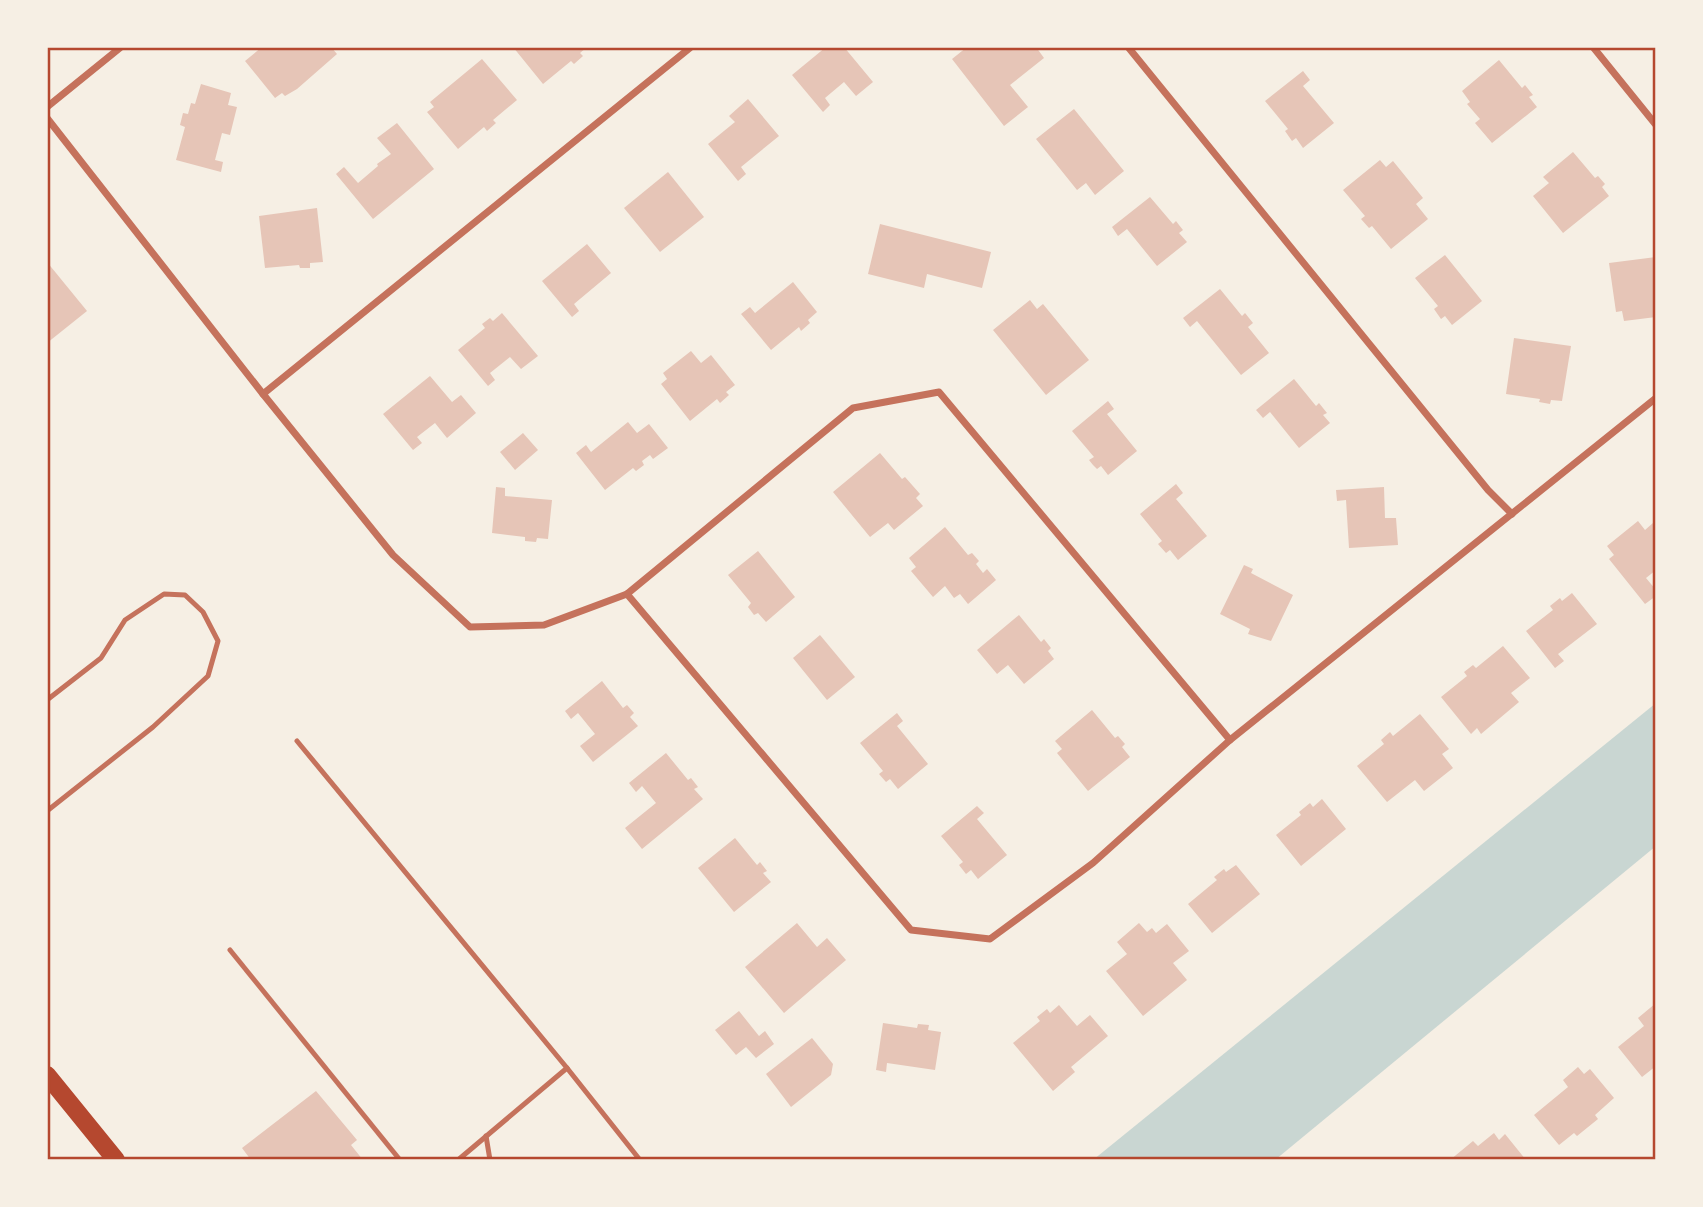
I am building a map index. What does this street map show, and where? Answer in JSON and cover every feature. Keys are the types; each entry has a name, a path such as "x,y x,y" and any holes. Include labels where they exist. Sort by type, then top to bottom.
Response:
{"main road":[{"path":"47,1075 116,1160"}],"street":[{"path":"47,107 121,47"},
{"path":"263,394 691,47"},
{"path":"1128,47 1488,490 1512,514"},
{"path":"1593,47 1656,125"},
{"path":"47,118 393,555 470,627 544,625 627,594 853,408 939,392 1230,740"},
{"path":"627,594 911,930 990,939 1093,863 1230,740 1656,398"}],"lane":[{"path":"47,700 101,658 125,620 164,594 185,595 203,612 218,642 208,677 153,727 47,811"},
{"path":"297,741 640,1160"},
{"path":"230,950 400,1160"},
{"path":"458,1160 567,1069"},
{"path":"486,1136 490,1160"}],"shaded area":[{"path":"1656,703 1656,846 1275,1160 1093,1160"}],"building":[{"path":"262,47 331,47 337,54 297,89 275,98 245,61"},
{"path":"513,47 587,47 580,53 583,56 574,64 571,61 543,84"},
{"path":"826,47 844,47 873,82 856,96 844,82 825,98 830,105 823,112 792,75"},
{"path":"967,47 1036,47 1044,58 1010,85 1028,107 1004,126 952,59"},
{"path":"482,59 517,100 493,120 496,123 487,131 484,127 458,149 427,112 434,107 430,102"},
{"path":"1499,60 1522,88 1525,85 1533,95 1529,97 1537,107 1492,143 1475,123 1480,119 1467,104 1470,102 1462,91"},
{"path":"1303,71 1310,80 1303,86 1334,123 1303,148 1296,138 1292,141 1285,131 1288,129 1265,101"},
{"path":"201,84 231,93 228,105 237,107 230,135 222,133 215,160 223,162 221,172 176,160 185,127 180,125 183,113 188,114 191,103 195,104"},
{"path":"748,99 779,136 741,167 746,174 738,181 708,144 735,122 729,116"},
{"path":"1074,109 1124,171 1095,195 1086,183 1077,190 1036,139"},
{"path":"397,123 434,169 373,219 336,174 344,167 358,183 391,154 377,138"},
{"path":"1573,152 1595,178 1598,176 1605,184 1602,187 1609,196 1563,233 1533,196 1549,183 1543,177"},
{"path":"1380,160 1386,167 1393,161 1423,198 1416,204 1428,219 1391,249 1372,226 1369,228 1361,219 1365,216 1343,190"},
{"path":"668,172 704,217 660,252 624,208"},
{"path":"1150,197 1173,224 1176,221 1183,230 1179,233 1187,242 1157,266 1127,229 1118,236 1112,227"},
{"path":"317,208 323,262 310,263 310,268 300,268 299,265 265,268 259,216"},
{"path":"880,224 991,252 982,288 927,274 924,288 868,274"},
{"path":"587,244 611,273 574,304 579,311 572,317 542,281"},
{"path":"1445,255 1482,301 1452,325 1445,316 1441,319 1434,309 1438,306 1415,278"},
{"path":"1656,257 1656,317 1624,321 1622,311 1616,312 1609,263"},
{"path":"47,262 87,311 47,343"},
{"path":"793,282 817,312 801,331 799,327 771,350 741,314 750,307 755,313"},
{"path":"1220,289 1242,316 1245,313 1253,323 1248,327 1269,353 1241,375 1197,321 1190,327 1183,318"},
{"path":"1030,300 1037,309 1043,304 1089,360 1046,395 993,330"},
{"path":"502,313 538,356 521,369 510,357 490,373 495,380 488,386 458,350 485,328 482,324 490,318 493,321"},
{"path":"1514,338 1571,346 1562,401 1551,400 1550,404 1539,402 1540,399 1506,394"},
{"path":"691,351 701,363 711,355 735,385 726,392 729,395 720,403 717,399 690,421 661,384 667,379 663,373"},
{"path":"430,376 452,402 461,395 476,413 447,438 435,423 417,437 422,443 413,450 383,414"},
{"path":"1294,379 1316,406 1319,403 1327,413 1323,415 1330,423 1299,448 1270,412 1263,418 1256,410"},
{"path":"1108,401 1114,409 1107,414 1137,451 1108,475 1101,466 1097,469 1093,465 1089,460 1094,457 1072,431"},
{"path":"628,422 637,433 649,424 668,448 653,459 650,455 642,461 644,465 636,471 633,468 605,490 576,453 586,445 591,452"},
{"path":"523,433 538,450 515,470 500,452"},
{"path":"880,453 902,479 905,477 920,494 916,498 923,506 894,530 888,523 870,537 833,492"},
{"path":"1176,484 1183,493 1176,499 1207,536 1178,560 1170,550 1166,553 1158,544 1162,541 1140,514"},
{"path":"496,487 505,488 505,496 552,500 548,539 525,541 525,537 492,533"},
{"path":"1384,487 1385,518 1396,518 1398,545 1349,548 1346,500 1337,501 1336,490"},
{"path":"1638,521 1645,530 1653,523 1656,526 1656,570 1646,578 1656,590 1656,596 1645,604 1609,559 1614,555 1607,546"},
{"path":"945,527 968,555 972,553 979,561 976,564 983,573 987,569 996,580 968,604 960,594 954,598 945,586 933,597 911,571 916,567 909,558"},
{"path":"758,551 795,597 766,622 758,613 754,615 748,607 751,603 728,575"},
{"path":"1244,565 1253,569 1251,573 1293,595 1271,641 1248,634 1250,629 1220,614"},
{"path":"1572,593 1597,624 1558,654 1564,661 1555,668 1526,631 1553,610 1550,606"},
{"path":"1019,615 1041,642 1044,639 1051,648 1048,651 1054,659 1024,684 1008,665 997,674 977,650"},
{"path":"820,635 855,677 827,700 793,658"},
{"path":"1503,646 1530,678 1511,693 1519,702 1481,734 1477,728 1471,734 1441,697 1467,676 1464,672 1473,665 1476,668"},
{"path":"602,681 623,708 627,705 634,713 630,717 638,726 593,762 580,746 595,734 578,713 571,719 565,711"},
{"path":"1092,710 1115,738 1118,736 1125,744 1122,747 1130,757 1088,791 1057,753 1062,749 1055,741"},
{"path":"897,713 903,721 897,726 928,764 898,789 890,779 886,782 879,774 883,771 860,743"},
{"path":"1420,714 1449,749 1442,754 1453,768 1424,791 1415,780 1387,802 1357,766 1384,744 1381,740 1390,732 1393,736"},
{"path":"666,753 688,780 691,778 698,787 694,789 703,799 642,849 625,828 656,803 642,786 636,792 629,783"},
{"path":"1322,799 1346,829 1301,866 1276,835 1301,815 1299,812 1310,803 1313,807"},
{"path":"977,806 984,813 977,819 1007,855 978,879 971,870 966,874 959,865 963,862 941,836"},
{"path":"735,838 757,865 760,862 767,871 763,873 771,882 734,912 698,868"},
{"path":"1236,865 1260,894 1212,933 1188,904 1217,880 1214,877 1224,869 1226,872"},
{"path":"797,923 817,947 827,938 846,960 784,1013 745,967"},
{"path":"1139,923 1147,932 1152,928 1156,933 1167,924 1189,951 1173,963 1187,980 1143,1016 1106,971 1127,954 1117,942"},
{"path":"1656,1003 1656,1066 1642,1077 1618,1047 1644,1026 1638,1018"},
{"path":"1059,1005 1077,1026 1090,1015 1108,1036 1071,1067 1075,1072 1053,1091 1013,1043 1040,1021 1037,1017 1047,1009 1050,1013"},
{"path":"739,1011 759,1036 765,1031 774,1044 756,1058 746,1047 736,1055 715,1030"},
{"path":"883,1023 917,1028 918,1024 929,1025 928,1030 941,1032 935,1070 887,1063 886,1072 876,1070"},
{"path":"812,1038 833,1064 831,1075 791,1107 766,1074"},
{"path":"1578,1067 1584,1074 1590,1069 1614,1098 1595,1115 1598,1119 1577,1136 1574,1133 1559,1145 1534,1115 1568,1087 1563,1080"},
{"path":"316,1091 357,1140 351,1145 363,1160 251,1160 242,1148"},
{"path":"1494,1133 1499,1140 1505,1134 1526,1160 1450,1160 1473,1141 1478,1146"}]}
